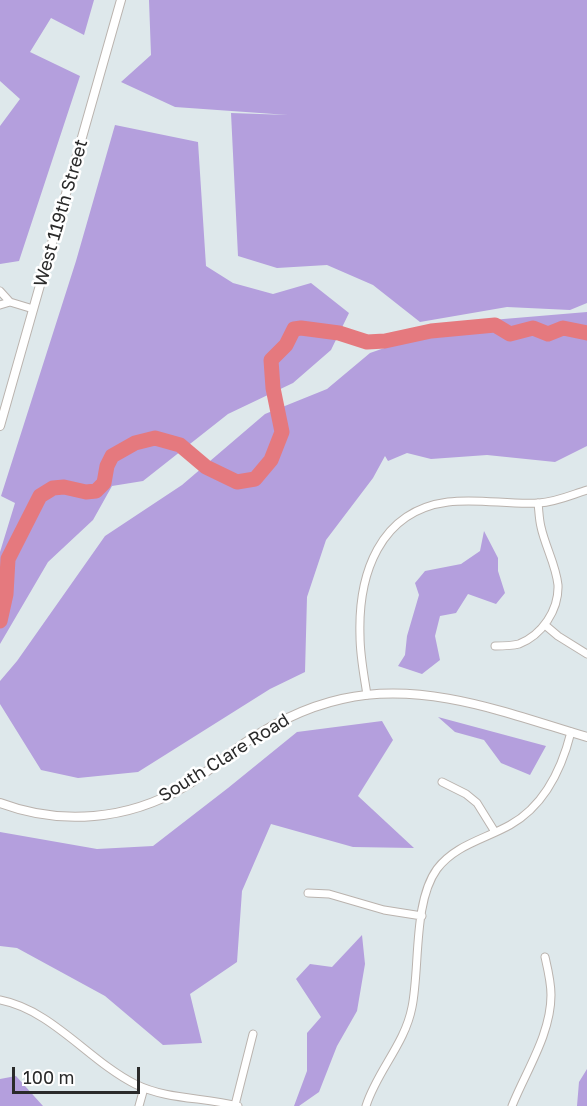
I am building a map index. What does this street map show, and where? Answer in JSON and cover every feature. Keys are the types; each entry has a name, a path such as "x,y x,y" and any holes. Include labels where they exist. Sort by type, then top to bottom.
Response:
{"street":[{"name":"West 119th Street","path":"0,426 121,0"},
{"path":"0,291 10,302 33,309"},
{"path":"0,305 10,302"},
{"path":"367,695 360,636 363,591 371,559 391,530 417,511 448,502 538,503 560,500 587,490"},
{"path":"495,646 516,645 527,640 545,625 552,613 558,586 541,527 538,503"},
{"path":"545,625 587,654"},
{"name":"South Clare Road","path":"0,803 40,814 59,816 96,816 130,810 184,787 249,740 291,715 326,703 367,695 410,694 443,697 481,705 587,737"},
{"path":"366,1106 373,1088 408,1026 425,895 437,870 448,857 464,846 524,816 536,805 549,787 568,745 571,732"},
{"path":"442,783 466,794 477,803 495,832"},
{"path":"308,893 329,894 384,910 422,916"},
{"path":"512,1106 544,1032 549,1014 551,995 545,957"},
{"path":"0,1000 36,1013 108,1069 144,1088 160,1093 237,1106 253,1034"},
{"path":"139,1106 144,1088"}],"shaded area":[{"path":"0,0 94,0 84,35 51,18 30,52 80,76 19,261 0,264 0,126 20,99 0,81"},
{"path":"149,0 587,0 587,303 570,310 507,307 420,322 373,285 327,265 277,268 238,256 231,113 288,115 175,107 121,82 151,55"},
{"path":"115,125 198,142 206,266 233,283 273,294 311,283 349,313 331,350 293,383 228,414 143,481 112,486 93,520 48,562 0,644 0,552 15,503 1,496 76,261"},
{"path":"587,312 587,446 555,462 487,455 431,459 407,453 388,461 385,456 373,478 326,540 307,597 305,672 270,689 138,772 78,778 41,770 0,704 0,681 17,661 105,536 182,485 265,414 327,389 370,353 456,323"},
{"path":"484,531 498,558 498,571 505,593 496,604 468,594 456,613 440,616 435,636 440,660 422,674 398,666 405,655 407,636 419,595 415,583 425,571 461,564 480,551"},
{"path":"438,717 546,746 530,775 501,763 484,740 455,732"},
{"path":"382,721 393,740 358,796 414,848 353,847 271,824 242,891 237,962 190,994 202,1043 163,1045 105,996 17,948 0,946 0,832 97,849 153,846 297,732"},
{"path":"362,935 365,964 357,1011 337,1046 319,1092 299,1106 294,1106 307,1071 307,1033 321,1017 296,979 310,964 332,967"},
{"path":"587,1069 587,1106 577,1106 579,1082"},
{"path":"16,1076 43,1106 0,1106 0,1079"}],"waterway":[{"path":"0,621 6,594 8,559 40,496 53,488 96,491 104,483 107,466 112,456 135,443 155,438 180,445 206,467 237,482 255,479 271,460 282,432 273,388 271,360 286,345 294,329 339,333 367,342 385,341 431,331 495,325 510,334 533,328 548,334 563,328 587,333"}]}
